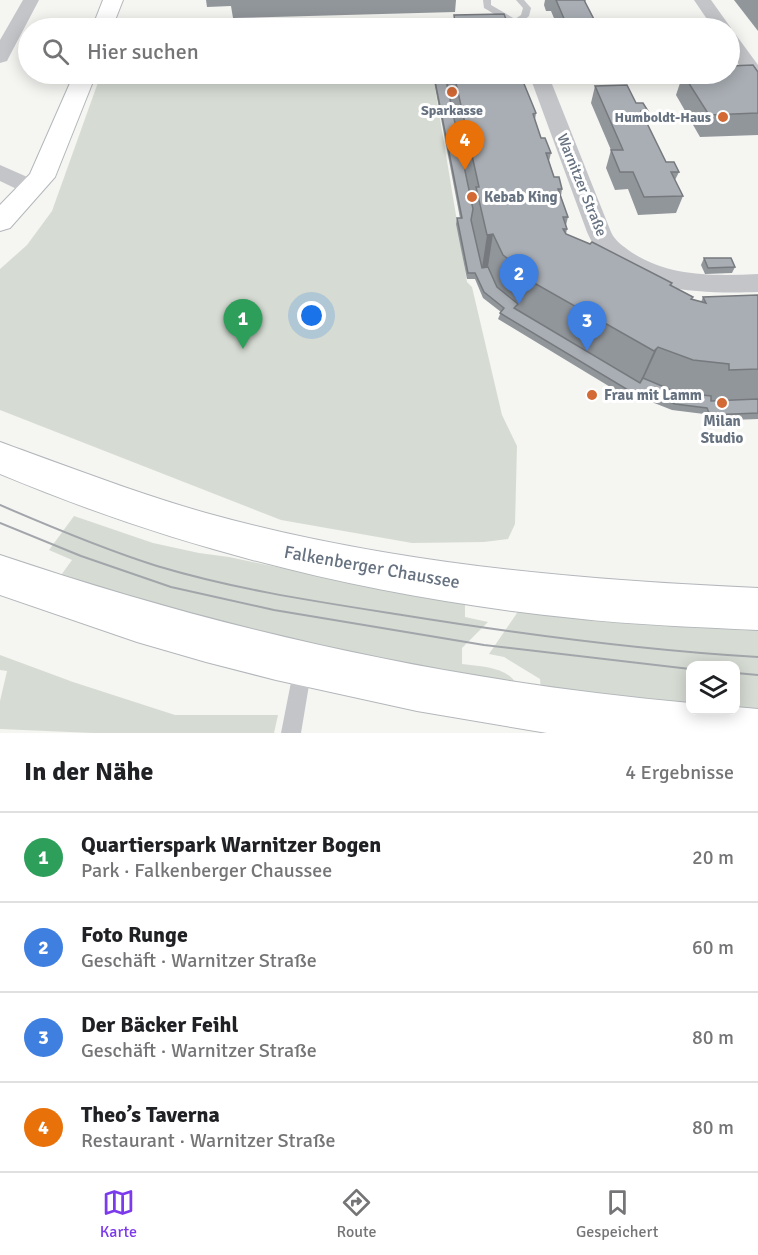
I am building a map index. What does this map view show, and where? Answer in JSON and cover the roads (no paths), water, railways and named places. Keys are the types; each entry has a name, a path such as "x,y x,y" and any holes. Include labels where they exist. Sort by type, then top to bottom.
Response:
{"main road":[{"path":"106,18 113,0"},
{"path":"0,222 42,177 81,84"},
{"name":"Falkenberger Chaussee","path":"0,458 39,475 127,506 231,538 319,560 479,586 573,598 758,609"},
{"path":"0,575 183,634 303,664 431,691 616,726 758,732"}],"street":[{"path":"21,18 31,0"},
{"path":"702,0 715,18"},
{"path":"3,51 18,24"},
{"path":"3,51 18,47"},
{"path":"740,54 758,79"},
{"name":"Warnitzer Straße","path":"542,84 598,232 608,248 640,269 664,279 699,285 758,283"},
{"path":"0,172 33,188"}],"lane":[{"path":"487,0 487,6 505,18"},
{"path":"520,0 527,8 523,18"},
{"path":"291,733 303,664"}],"tram line":[{"path":"0,505 77,537 157,566 248,589 535,635 624,646 758,657"},
{"path":"0,523 81,556 171,587 274,610 484,645 686,669"},
{"path":"740,673 758,675"}],"place":[{"name":"Sparkasse","path":"452,92"},
{"name":"Humboldt-Haus","path":"723,117"},
{"name":"Theo’s Taverna","path":"465,170"},
{"name":"Kebab King","path":"472,197"},
{"name":"Foto Runge","path":"519,304"},
{"name":"Quartierspark Warnitzer Bogen","path":"243,349"},
{"name":"Der Bäcker Feihl","path":"587,351"},
{"name":"Frau mit Lamm","path":"592,395"},
{"name":"Milan Studio","path":"722,403"}]}
